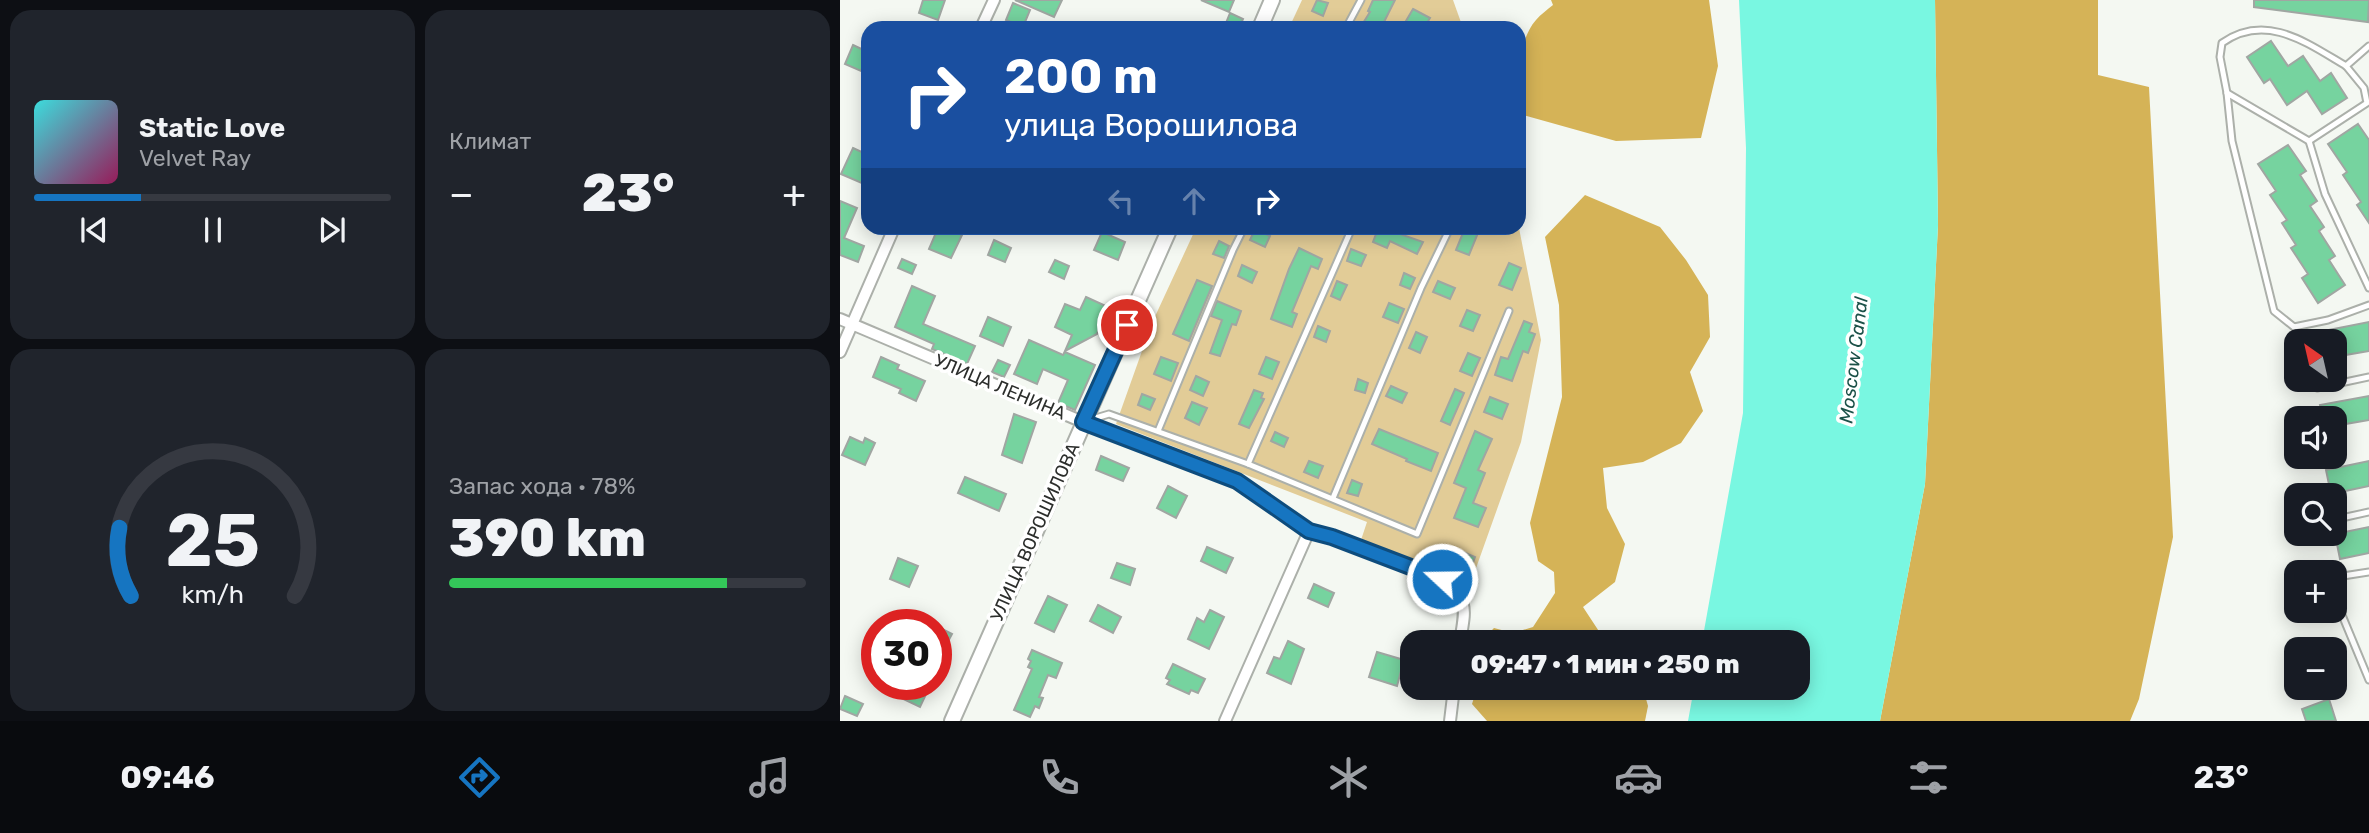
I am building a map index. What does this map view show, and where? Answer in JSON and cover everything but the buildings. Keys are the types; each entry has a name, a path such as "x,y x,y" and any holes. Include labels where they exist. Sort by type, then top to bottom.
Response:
{"street":[{"path":"984,21 993,0"},
{"path":"1263,21 1272,0"},
{"path":"840,352 891,235"},
{"name":"УЛИЦА ВОРОШИЛОВА","path":"952,721 1167,235"},
{"name":"УЛИЦА ЛЕНИНА","path":"840,319 1083,422 1237,481 1309,531 1332,537 1442,579 1456,590 1462,600 1462,630"},
{"path":"1225,721 1309,531"},
{"path":"1450,721 1453,700"}],"lane":[{"path":"1350,21 1361,0"},
{"path":"2369,110 2364,88 2346,66 2311,45 2280,31 2264,28 2232,36 2222,43 2220,57 2232,141 2274,311 2294,327 2328,320 2369,304"},
{"path":"2346,66 2369,46"},
{"path":"2227,93 2309,141 2325,194 2369,288"},
{"path":"2309,141 2367,103"},
{"path":"1158,431 1240,235"},
{"path":"1248,464 1349,235"},
{"path":"1333,498 1421,288 1447,235"},
{"path":"1083,422 1109,414 1248,464 1417,534 1509,312"},
{"path":"2347,382 2369,377"},
{"path":"2347,517 2369,512"},
{"path":"2369,572 2343,576 2336,589 2337,603 2369,680"}],"shaded area":[{"path":"1302,0 1453,0 1460,21 1292,21"},
{"path":"1551,0 1709,0 1718,66 1701,138 1616,141 1526,116 1526,38 1538,18 1553,5"},
{"path":"1935,0 2098,0 2098,75 2149,87 2173,537 2139,699 2130,721 1880,721 1925,484 1938,225"},
{"path":"1585,195 1660,227 1686,260 1708,295 1710,337 1690,372 1703,411 1681,443 1643,462 1603,468 1607,508 1625,544 1615,582 1583,607 1598,630 1523,630 1533,627 1555,593 1554,572 1538,561 1530,523 1562,397 1559,305 1545,237"},
{"path":"1193,235 1520,235 1541,340 1521,442 1470,585 1361,540 1367,522 1116,424 1152,323"},
{"path":"1473,700 1646,700 1648,706 1645,721 1487,721 1472,704"}],"water":[{"name":"Moscow Canal","path":"1739,0 1935,0 1938,225 1925,484 1880,721 1688,721 1692,700 1810,700 1810,630 1704,630 1743,413 1746,148"}],"route":[{"path":"1127,325 1083,422 1237,481 1309,531 1332,537 1442,579"}]}
